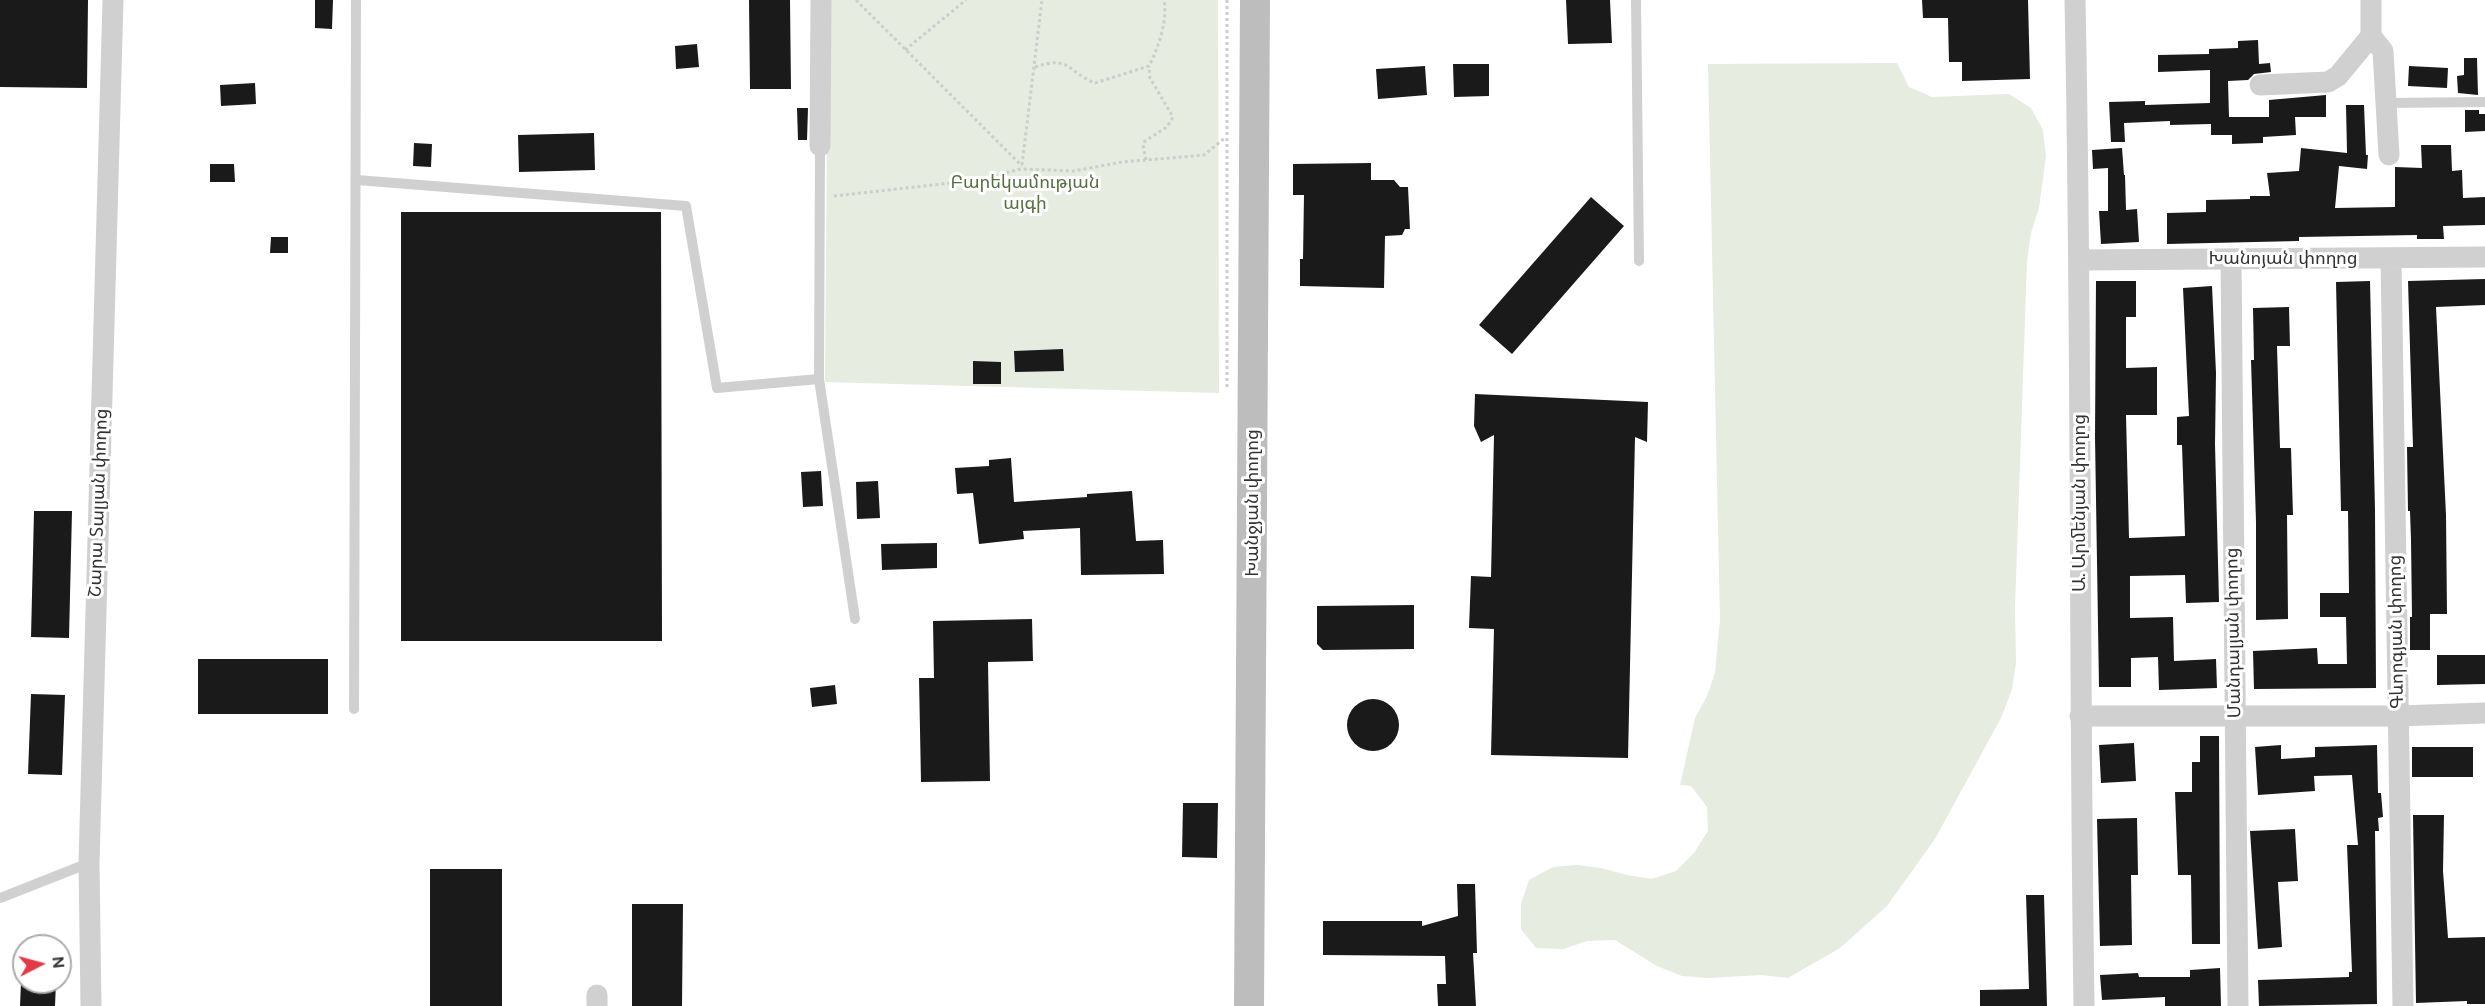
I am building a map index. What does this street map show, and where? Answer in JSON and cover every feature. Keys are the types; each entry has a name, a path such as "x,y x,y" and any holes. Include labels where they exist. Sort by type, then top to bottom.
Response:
{"main road":[{"name":"Խանջյան փողոց","path":"1249,1006 1256,0"}],"street":[{"name":"Շարա Տալյան փողոց","path":"91,1006 89,862 112,0"},
{"path":"820,146 821,0"},
{"name":"Ա. Արմենյան փողոց","path":"2075,0 2080,260 2080,716 2085,1006"},
{"path":"2371,0 2371,36 2383,51 2389,155"},
{"path":"2260,85 2328,82 2338,76 2371,36"},
{"name":"Խանոյան փողոց","path":"2080,260 2485,257"},
{"name":"Գևորգյան փողոց","path":"2391,258 2403,1006"},
{"name":"Մանդալյան փողոց","path":"2231,259 2238,1006"},
{"path":"2080,716 2398,716 2485,713"}],"lane":[{"path":"354,709 356,0"},
{"path":"1636,0 1639,261"},
{"path":"2386,103 2485,102"},
{"path":"820,146 819,379 855,619"},
{"path":"357,180 686,206 717,388 819,379"},
{"path":"0,898 89,862"}],"path":[{"path":"856,0 1021,167"},
{"path":"905,50 966,0"},
{"path":"1021,167 1042,0"},
{"path":"1146,160 1143,145 1145,141 1167,127 1173,117 1150,78 1149,66 1166,8 1164,0"},
{"path":"1035,67 1053,61 1064,63 1095,82 1149,66"},
{"path":"819,198 978,180 1021,167 1074,171 1122,162 1204,155 1227,137 1255,134"}],"green space":[{"name":"Բարեկամության այգի","path":"828,0 1218,0 1219,393 825,382"},
{"path":"1897,63 1909,87 1932,97 2009,94 2031,108 2043,130 2046,156 2039,208 2031,233 2027,261 2015,607 2016,663 2012,689 2001,718 1935,839 1887,906 1840,948 1788,978 1762,975 1707,978 1682,976 1657,966 1615,940 1587,941 1563,949 1536,948 1521,929 1521,904 1529,880 1553,867 1577,865 1652,879 1676,871 1694,853 1708,831 1707,807 1691,786 1680,785 1695,718 1707,696 1715,673 1720,620 1708,64"}],"building":[{"path":"0,0 88,0 87,88 0,87"},
{"path":"315,0 333,0 332,29 315,28"},
{"path":"749,0 790,0 791,89 750,89"},
{"path":"1566,0 1610,0 1612,43 1568,44"},
{"path":"1922,0 2028,0 2030,79 1962,81 1962,62 1949,62 1948,18 1923,18"},
{"path":"2258,40 2259,64 2270,63 2271,72 2254,74 2248,80 2228,81 2229,117 2269,117 2269,100 2326,95 2326,117 2295,117 2296,135 2263,137 2263,143 2232,144 2232,135 2211,135 2211,124 2170,125 2170,121 2124,123 2125,142 2111,142 2109,102 2145,101 2145,105 2210,103 2210,70 2158,72 2158,55 2209,54 2209,49 2238,48 2238,41"},
{"path":"697,44 699,67 676,69 675,46"},
{"path":"2464,58 2477,58 2478,95 2458,93 2457,76 2464,75"},
{"path":"1453,64 1489,64 1489,96 1454,97"},
{"path":"1425,66 1427,95 1378,99 1376,69"},
{"path":"2409,66 2448,68 2447,88 2408,86"},
{"path":"255,83 256,104 221,106 220,85"},
{"path":"2346,105 2364,105 2367,169 2339,166 2335,208 2395,207 2395,167 2422,168 2421,145 2451,145 2452,171 2462,170 2463,198 2485,197 2485,225 2443,226 2444,239 2417,239 2417,235 2299,237 2299,241 2167,244 2167,213 2206,212 2206,200 2270,196 2267,173 2299,171 2301,148 2347,153"},
{"path":"797,108 808,108 807,140 798,140"},
{"path":"2465,110 2479,110 2479,114 2485,114 2485,131 2465,132"},
{"path":"594,133 595,170 519,172 518,135"},
{"path":"414,143 432,144 431,167 413,166"},
{"path":"2122,148 2126,210 2137,209 2139,242 2101,244 2099,211 2108,211 2108,168 2093,169 2092,150"},
{"path":"1371,163 1371,180 1394,180 1400,187 1408,187 1410,229 1405,229 1402,235 1385,236 1384,288 1300,286 1300,259 1303,259 1304,195 1293,195 1293,164"},
{"path":"210,164 234,164 235,182 210,182"},
{"path":"1591,197 1624,226 1512,354 1479,325"},
{"path":"401,212 661,212 662,641 401,641"},
{"path":"271,237 288,237 288,253 270,253"},
{"path":"2485,279 2485,305 2436,307 2446,515 2447,614 2430,614 2430,650 2410,650 2411,540 2407,447 2413,447 2408,281"},
{"path":"2096,281 2136,281 2136,317 2126,317 2126,368 2157,367 2157,415 2126,415 2129,538 2185,536 2182,445 2177,445 2177,417 2189,416 2183,288 2212,286 2216,373 2215,444 2219,602 2186,603 2185,575 2130,576 2130,618 2173,617 2174,661 2216,659 2217,688 2159,690 2158,657 2131,658 2131,687 2099,687 2095,437"},
{"path":"2370,281 2376,688 2254,689 2253,651 2317,648 2318,664 2347,664 2346,617 2320,617 2320,593 2349,593 2348,511 2341,511 2336,282"},
{"path":"2289,307 2290,346 2277,346 2280,448 2291,448 2293,515 2287,515 2288,619 2256,620 2256,522 2251,360 2254,360 2253,308"},
{"path":"1063,349 1064,371 1015,372 1014,351"},
{"path":"973,361 1001,362 1001,384 973,384"},
{"path":"1475,394 1648,402 1647,442 1635,437 1628,758 1491,755 1494,629 1469,628 1471,576 1491,577 1494,435 1481,442 1474,426"},
{"path":"1011,458 1014,502 1132,491 1136,541 1163,540 1164,574 1081,575 1080,528 1023,531 1024,539 979,544 973,493 957,494 955,468 989,466 989,460"},
{"path":"821,471 823,506 803,507 801,472"},
{"path":"878,481 880,518 857,519 856,482"},
{"path":"34,511 72,511 69,638 31,637"},
{"path":"937,543 937,568 882,570 881,544"},
{"path":"1414,605 1414,649 1323,650 1317,644 1317,606"},
{"path":"1032,619 1033,661 988,662 990,781 921,782 919,678 934,678 933,621"},
{"path":"2437,655 2485,655 2485,684 2437,685"},
{"path":"198,659 328,659 328,714 198,714"},
{"path":"835,685 837,704 812,707 810,688"},
{"path":"31,694 65,695 62,775 28,774"},
{"path":"1373,699 1383,701 1391,707 1397,715 1399,725 1397,735 1391,743 1383,749 1373,751 1363,749 1355,743 1349,735 1347,725 1349,715 1355,707 1363,701"},
{"path":"2200,736 2219,736 2220,944 2192,944 2191,875 2178,875 2175,792 2192,792 2192,762 2200,762"},
{"path":"2134,743 2136,781 2101,783 2099,745"},
{"path":"2281,745 2281,759 2315,757 2315,747 2377,745 2378,793 2381,793 2383,817 2378,818 2379,831 2375,831 2377,1004 2259,1006 2258,980 2349,977 2349,972 2352,972 2347,845 2358,845 2352,775 2314,776 2315,791 2258,795 2255,747"},
{"path":"2412,747 2473,747 2473,777 2412,777"},
{"path":"1183,803 1218,803 1217,858 1182,857"},
{"path":"2413,815 2444,815 2443,871 2448,938 2485,937 2485,1004 2467,1004 2467,1001 2416,1003"},
{"path":"2137,818 2138,875 2131,875 2132,945 2100,946 2097,819"},
{"path":"2295,829 2298,881 2278,882 2282,947 2258,949 2250,831"},
{"path":"430,869 502,869 502,1006 430,1006"},
{"path":"1457,884 1475,884 1477,953 1473,953 1476,1006 1438,1006 1437,984 1446,984 1445,956 1323,955 1323,921 1422,921 1422,926 1458,916"},
{"path":"2026,895 2044,895 2047,1006 1980,1006 1980,990 2029,989"},
{"path":"632,904 683,904 682,1006 632,1006"},
{"path":"2220,968 2221,1006 2165,1006 2165,997 2102,1000 2100,975 2138,973 2139,977 2190,977 2190,970"},
{"path":"20,994 56,994 55,1006 20,1006"}]}
